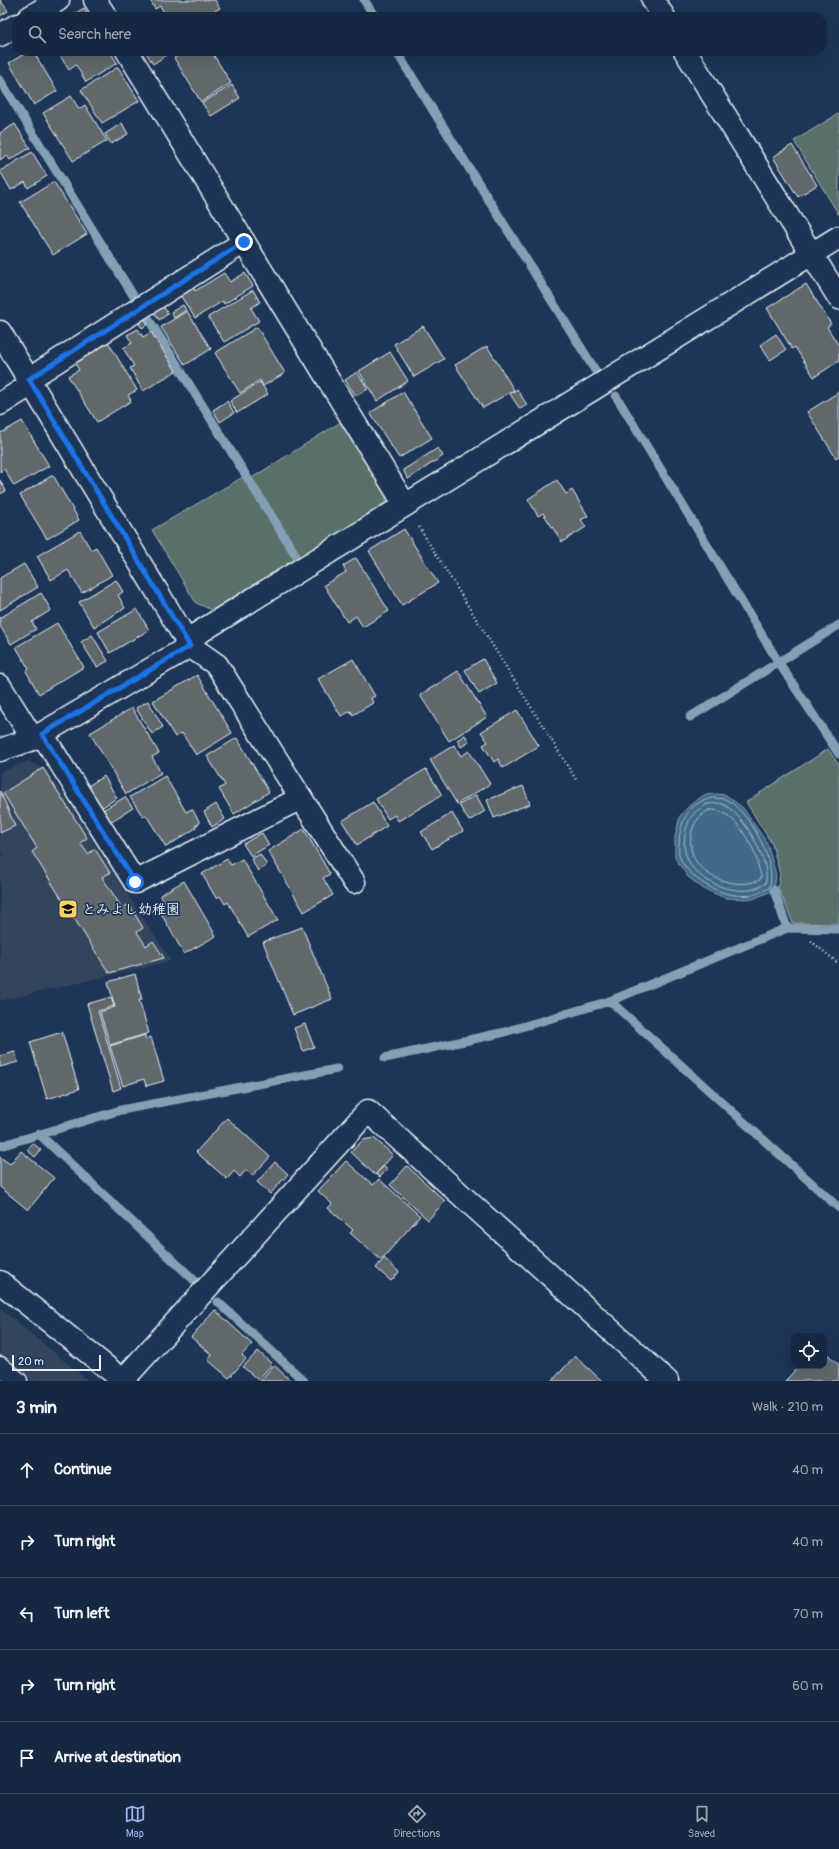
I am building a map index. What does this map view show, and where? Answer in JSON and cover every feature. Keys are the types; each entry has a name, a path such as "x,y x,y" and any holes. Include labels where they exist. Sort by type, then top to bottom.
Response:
{"street":[{"path":"38,12 58,0"},
{"path":"95,0 103,12"},
{"path":"653,0 661,12"},
{"path":"0,36 12,28"},
{"path":"130,56 405,505"},
{"path":"688,56 839,298"},
{"path":"0,750 38,737 405,505 839,237"},
{"path":"0,404 30,381 244,242"},
{"path":"0,332 188,643 217,665 354,882"},
{"path":"0,686 38,737 135,882 301,798"},
{"path":"0,1282 123,1381 368,1111 667,1381"}],"lane":[{"path":"0,1366 18,1381"}],"path":[{"path":"405,505 577,780"},
{"path":"811,941 839,964"}],"shaded area":[{"name":"とみよし幼稚園","path":"28,761 47,770 171,961 0,1001 0,855 3,856 0,849 0,772"},
{"path":"0,1308 89,1381 0,1381"}],"green space":[{"path":"838,114 839,116 839,215 794,141"},
{"path":"344,420 387,488 386,502 300,558 250,479"},
{"path":"243,477 295,560 212,610 196,603 152,530"},
{"path":"828,749 839,765 839,924 793,923 778,887 780,874 772,844 746,802"}],"water":[{"path":"704,795 726,795 743,808 767,843 776,875 774,890 753,899 725,898 704,889 688,877 675,858 675,837 680,816 690,805"}],"building":[{"path":"0,0 8,11 0,16"},
{"path":"150,0 215,0 220,8 213,12 164,12 160,6 155,9"},
{"path":"84,8 86,12 77,12"},
{"path":"21,56 36,56 57,91 34,105 9,63"},
{"path":"60,56 113,56 117,63 86,82 76,65 69,70"},
{"path":"148,56 165,56 153,64"},
{"path":"177,56 214,56 231,83 201,102 174,58"},
{"path":"118,67 139,101 102,123 81,90"},
{"path":"232,85 240,98 211,116 202,103"},
{"path":"71,96 79,109 85,105 107,141 73,161 43,113"},
{"path":"122,123 128,134 111,144 105,134"},
{"path":"15,124 30,148 10,160 7,155 0,160 0,133"},
{"path":"792,145 817,185 798,197 773,157"},
{"path":"32,152 47,176 28,188 25,182 11,190 0,171"},
{"path":"54,182 87,234 53,255 20,202"},
{"path":"224,273 230,282 245,273 253,286 224,304 223,301 195,318 180,295 193,287 195,291"},
{"path":"806,284 831,324 827,327 839,346 839,361 814,377 795,347 792,349 767,308"},
{"path":"253,290 260,302 251,308 259,321 224,342 208,317"},
{"path":"183,305 186,310 174,318 171,312"},
{"path":"163,306 168,314 159,320 154,312"},
{"path":"187,311 211,349 185,365 161,327"},
{"path":"144,318 148,324 142,328 138,322"},
{"path":"423,326 444,359 414,377 394,344"},
{"path":"257,327 285,373 263,386 260,380 240,393 215,353"},
{"path":"138,329 143,337 151,332 176,371 143,391 130,368 134,366 123,348 132,343 127,335"},
{"path":"776,334 786,350 770,360 760,345"},
{"path":"108,342 137,390 128,395 131,401 97,422 68,376 79,370 75,363"},
{"path":"487,346 514,390 483,408 455,365"},
{"path":"390,352 408,381 377,401 359,371"},
{"path":"357,372 368,389 356,396 345,380"},
{"path":"260,382 268,394 237,413 230,401"},
{"path":"517,389 527,405 520,409 510,394"},
{"path":"403,392 432,438 399,458 370,413"},
{"path":"839,392 839,456 836,458 807,412"},
{"path":"227,401 234,413 220,422 213,410"},
{"path":"22,421 49,466 14,486 4,469 0,472 0,431 1,433"},
{"path":"438,448 443,456 408,479 403,470"},
{"path":"53,475 79,520 47,539 20,495"},
{"path":"0,480 6,491 0,494"},
{"path":"557,480 566,494 572,490 588,516 581,520 586,527 562,542 543,513 538,516 528,499"},
{"path":"404,529 438,583 402,605 369,551"},
{"path":"80,531 91,550 96,547 112,575 82,593 68,570 51,580 37,556"},
{"path":"356,558 389,611 363,627 356,616 347,622 324,585 346,572 343,566"},
{"path":"24,564 38,587 0,610 0,578"},
{"path":"116,580 123,592 118,595 125,608 94,627 79,602"},
{"path":"41,593 51,610 32,622 36,629 11,644 0,626 0,618"},
{"path":"137,609 149,630 110,653 98,632"},
{"path":"57,623 84,667 39,694 26,671 29,669 16,647"},
{"path":"92,635 108,661 97,667 81,642"},
{"path":"353,659 375,696 371,698 373,703 353,715 351,711 341,716 318,679"},
{"path":"483,659 497,683 479,694 465,670"},
{"path":"458,671 487,717 449,741 420,695"},
{"path":"197,675 232,733 196,755 182,733 175,737 153,701"},
{"path":"148,701 163,727 152,734 136,708"},
{"path":"132,708 159,753 152,757 161,773 126,794 90,733"},
{"path":"517,710 539,746 503,768 498,759 494,762 483,745 488,742 481,732"},
{"path":"465,735 469,742 461,747 457,740"},
{"path":"237,738 269,792 234,814 219,789 225,785 207,756"},
{"path":"454,745 461,756 469,751 490,784 457,804 430,760"},
{"path":"43,768 87,838 80,843 88,854 95,849 110,873 102,877 122,908 129,904 143,928 137,932 146,946 153,941 164,958 109,973 32,852 37,848 3,793"},
{"path":"426,769 442,795 398,821 395,815 388,819 376,799"},
{"path":"104,776 117,798 101,808 88,786"},
{"path":"165,776 186,812 192,809 200,823 195,826 196,828 166,847 146,815 143,817 130,797"},
{"path":"523,786 530,804 494,818 487,800"},
{"path":"0,791 15,826 0,833"},
{"path":"476,795 485,811 469,821 459,805"},
{"path":"125,797 133,808 110,822 103,810"},
{"path":"373,802 387,826 357,845 342,821"},
{"path":"216,804 225,819 212,827 204,812"},
{"path":"452,813 463,831 432,849 421,832"},
{"path":"304,829 330,874 323,878 333,895 304,912 268,851"},
{"path":"262,833 269,845 251,856 243,844"},
{"path":"260,854 267,865 258,871 251,859"},
{"path":"227,859 231,865 242,859 278,920 248,937 228,902 225,904 220,896 216,898 202,874"},
{"path":"184,881 216,936 184,954 158,908 165,903 160,895"},
{"path":"302,927 332,999 293,1015 263,942"},
{"path":"135,974 142,1000 139,1000 149,1033 110,1045 100,1012 115,1007 108,982"},
{"path":"111,997 114,1006 98,1011 121,1088 113,1091 87,1004"},
{"path":"305,1024 314,1047 303,1051 294,1028"},
{"path":"62,1032 79,1089 47,1099 30,1042"},
{"path":"145,1035 145,1039 151,1037 164,1081 146,1086 144,1079 123,1086 110,1046"},
{"path":"15,1052 18,1062 0,1067 0,1056"},
{"path":"227,1118 270,1157 252,1176 246,1170 240,1177 234,1171 227,1179 196,1152"},
{"path":"374,1138 393,1155 375,1175 351,1152 363,1140"},
{"path":"33,1143 41,1150 35,1157 27,1150"},
{"path":"21,1151 54,1178 28,1210 0,1187 0,1157 10,1164"},
{"path":"346,1161 373,1185 379,1179 420,1216 381,1260 350,1233 353,1230 328,1208 332,1204 318,1191"},
{"path":"275,1162 288,1174 270,1194 257,1182"},
{"path":"384,1166 388,1169 380,1177 376,1174"},
{"path":"407,1166 445,1201 428,1220 390,1185"},
{"path":"384,1258 399,1272 391,1281 376,1268"},
{"path":"215,1310 252,1344 242,1355 246,1359 229,1378 208,1360 212,1355 191,1337"},
{"path":"258,1351 272,1364 258,1380 243,1367"},
{"path":"827,1354 839,1365 839,1381 785,1381 796,1369 827,1369"},
{"path":"575,1356 602,1381 552,1381"},
{"path":"274,1365 291,1381 260,1381"}],"waterway":[{"path":"364,0 372,12"},
{"path":"399,56 595,370"},
{"path":"0,80 136,300"},
{"path":"146,315 295,554"},
{"path":"616,396 779,663 839,754"},
{"path":"690,717 839,625"},
{"path":"774,890 787,928"},
{"path":"385,1058 501,1033 610,1001 787,928 839,929"},
{"path":"610,1001 839,1208"},
{"path":"0,1146 121,1110 337,1069"},
{"path":"39,1134 194,1280"},
{"path":"218,1302 304,1381"}],"place":[{"name":"とみよし幼稚園","path":"68,909"}],"route":[{"path":"135,882 42,734 190,646 29,379 244,242"}]}
